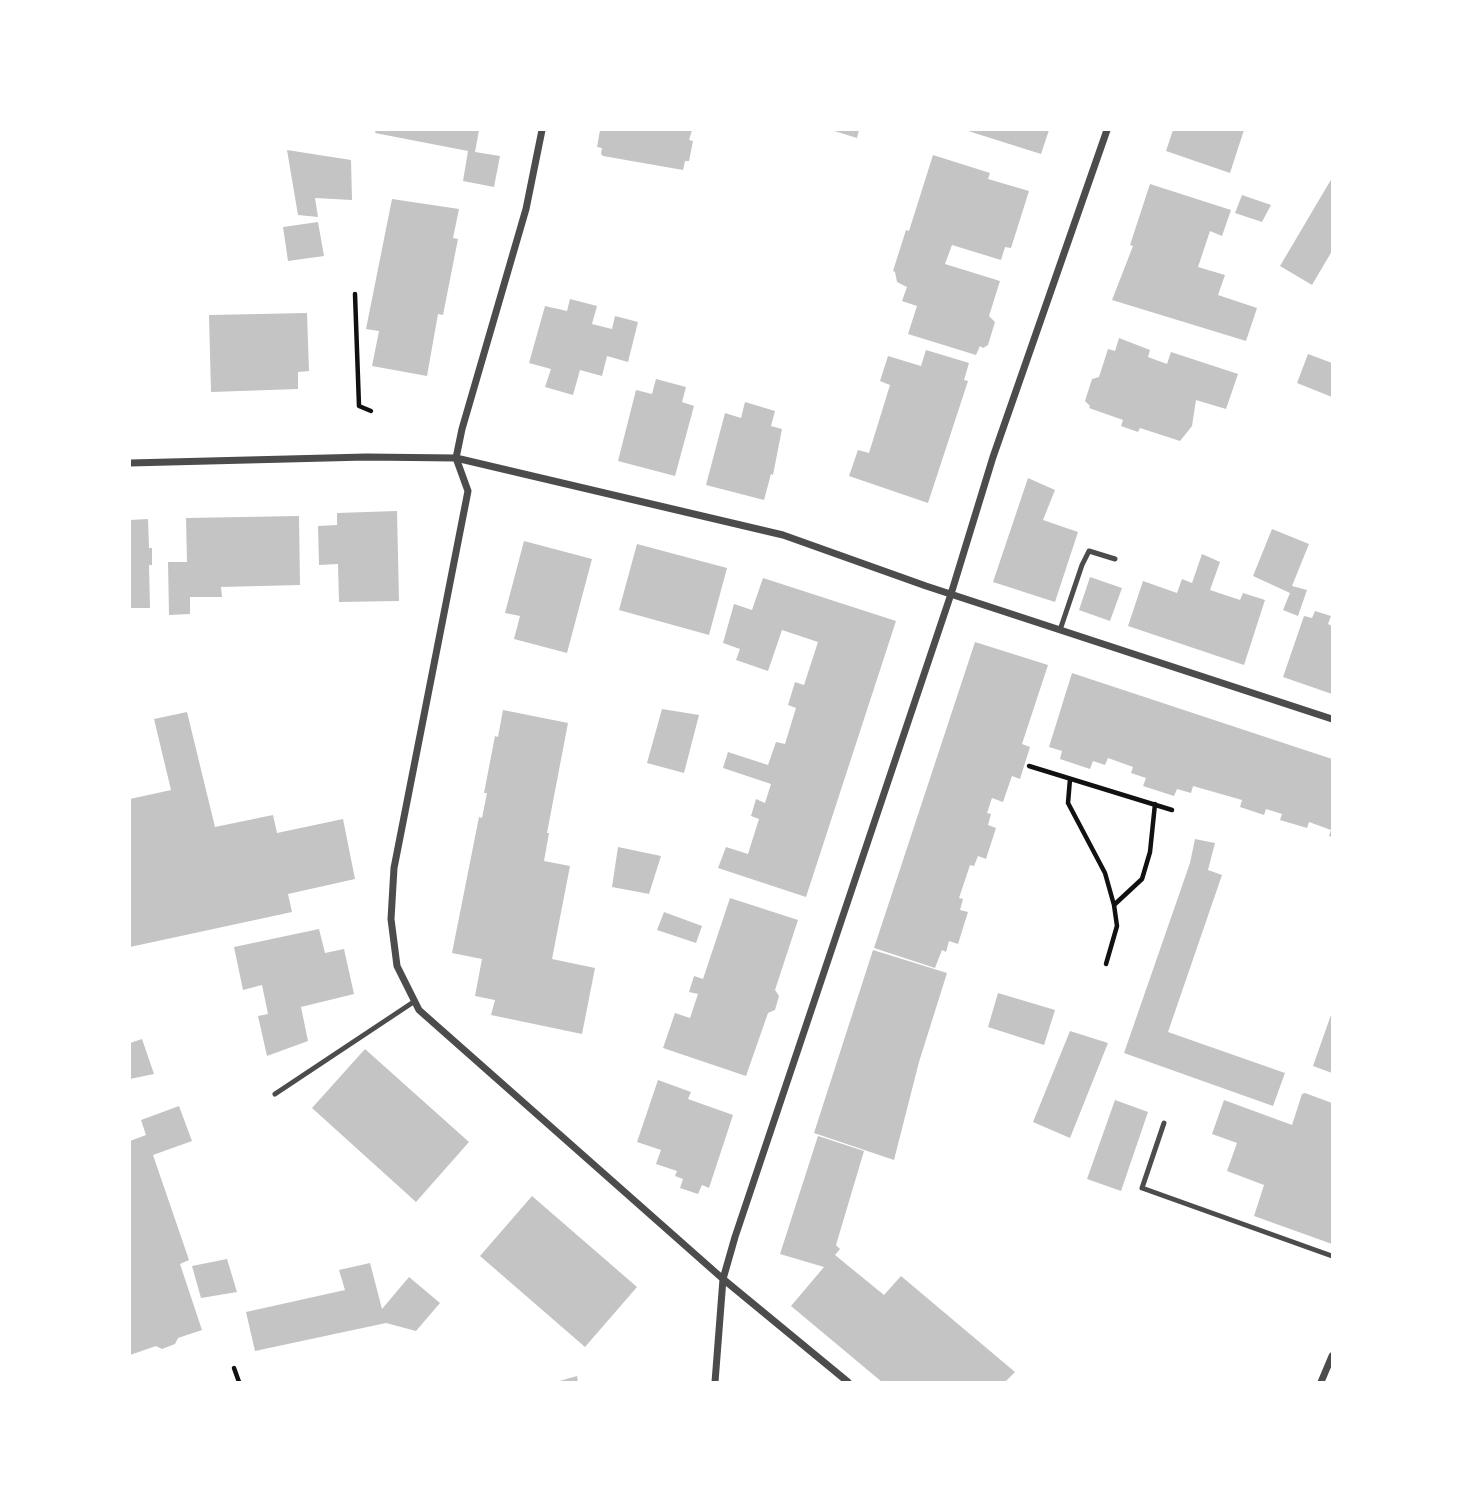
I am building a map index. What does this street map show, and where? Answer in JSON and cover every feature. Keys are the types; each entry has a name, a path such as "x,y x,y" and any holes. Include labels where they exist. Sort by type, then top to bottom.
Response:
{"street":[{"path":"542,130 526,209 456,458 468,491 394,868 391,919 397,966 419,1010 723,1279 848,1382"},
{"path":"715,1382 723,1279 735,1237 951,594 993,457 1107,130"},
{"path":"130,463 366,457 456,458 783,535 951,594 1332,719"},
{"path":"1321,1382 1332,1356"}],"lane":[{"path":"1060,630 1089,551 1115,559"},
{"path":"275,1094 415,1001"},
{"path":"1164,1123 1142,1188 1332,1256"}],"path":[{"path":"355,294 359,406 371,411"},
{"path":"1029,766 1172,810"},
{"path":"1070,779 1068,803 1105,873 1114,905 1117,926 1106,964"},
{"path":"1114,905 1142,879 1150,852 1154,804"},
{"path":"234,1368 239,1382"}],"building":[{"path":"376,130 479,130 475,152 500,156 494,187 463,181 468,151 375,133"},
{"path":"600,130 692,130 689,161 685,161 683,170 603,156 602,148 597,147"},
{"path":"831,130 859,130 857,138"},
{"path":"965,130 1049,130 1041,154"},
{"path":"1173,130 1244,130 1230,173 1166,151"},
{"path":"287,150 351,160 352,200 315,198 318,217 298,215"},
{"path":"933,155 990,173 988,179 1029,191 1011,248 1005,247 1001,260 952,245 945,264 1000,281 989,316 995,322 988,345 983,348 980,346 976,355 908,334 917,306 902,301 907,287 897,282 893,271"},
{"path":"1332,178 1332,251 1312,285 1280,266"},
{"path":"1150,184 1231,210 1222,236 1210,231 1198,267 1225,275 1218,295 1257,308 1246,341 1112,300 1133,246 1130,245"},
{"path":"1242,195 1271,205 1262,222 1235,213"},
{"path":"392,199 459,209 453,238 458,239 443,315 438,314 427,376 372,366 379,331 366,329"},
{"path":"318,222 324,256 288,261 283,227"},
{"path":"570,299 597,306 592,324 612,329 615,316 638,322 628,362 607,356 602,376 580,370 573,395 545,387 551,369 529,363 545,306 567,311"},
{"path":"307,313 309,371 298,372 298,389 211,392 209,315"},
{"path":"1119,338 1150,350 1148,357 1167,364 1171,352 1238,374 1226,409 1196,400 1192,426 1180,441 1140,428 1138,432 1121,426 1123,420 1089,408 1085,401 1092,379 1099,377 1108,349 1115,351"},
{"path":"926,350 969,363 964,380 968,381 928,503 849,476 858,450 869,453 890,385 880,381 888,356 921,366"},
{"path":"1308,354 1332,363 1332,397 1297,383"},
{"path":"656,379 686,387 682,402 694,406 675,476 618,461 636,390 652,394"},
{"path":"745,402 775,411 771,426 782,429 773,475 771,474 764,500 706,485 725,413 741,418"},
{"path":"1028,478 1055,490 1043,520 1078,532 1055,602 993,582"},
{"path":"397,511 399,601 339,602 338,564 319,565 318,526 337,525 337,513"},
{"path":"299,516 300,585 221,587 222,597 190,597 190,614 169,615 168,562 187,562 186,518"},
{"path":"148,519 149,548 152,548 152,565 149,565 150,608 130,608 130,520"},
{"path":"1272,529 1309,544 1292,586 1307,590 1298,616 1283,610 1290,593 1253,576"},
{"path":"524,541 592,559 567,653 514,639 520,616 505,613"},
{"path":"637,544 727,568 709,635 619,610"},
{"path":"1202,554 1220,562 1210,590 1240,600 1243,593 1265,600 1244,665 1128,626 1143,581 1177,593 1182,579 1192,583"},
{"path":"1090,577 1122,588 1110,621 1079,610"},
{"path":"763,578 896,621 806,897 718,868 726,847 748,854 759,819 751,816 756,799 765,803 771,784 723,768 728,752 768,765 776,742 785,744 796,708 788,705 795,682 804,685 818,642 782,630 768,671 736,660 740,649 723,643 734,604 752,610"},
{"path":"1315,611 1331,616 1328,624 1332,626 1332,694 1283,677 1304,616 1312,618"},
{"path":"975,642 1048,665 1022,744 1030,747 1020,779 1012,776 1003,802 992,798 987,813 991,814 988,825 996,828 986,859 978,856 974,866 970,865 959,898 963,899 960,910 968,912 958,944 949,941 946,952 942,950 935,968 874,948"},
{"path":"1072,673 1332,759 1332,837 1329,836 1331,830 1309,822 1307,828 1280,820 1282,814 1266,809 1264,815 1240,807 1242,800 1193,786 1191,793 1177,789 1174,796 1143,786 1146,778 1131,773 1133,767 1108,758 1105,765 1093,761 1090,769 1060,759 1062,751 1049,747"},
{"path":"662,709 699,715 684,773 647,763"},
{"path":"503,710 568,723 544,861 570,866 552,959 595,968 582,1034 491,1015 495,1000 475,996 482,959 452,953 479,817 482,818 487,793 484,793 495,736 498,737"},
{"path":"187,712 215,827 273,815 277,833 343,819 355,879 288,894 292,912 130,947 130,799 171,790 154,719"},
{"path":"1195,839 1215,843 1208,870 1222,875 1168,1032 1285,1073 1273,1106 1124,1053 1190,863"},
{"path":"618,847 661,856 649,894 612,887"},
{"path":"730,898 798,920 775,990 779,996 775,1010 768,1013 746,1076 663,1048 675,1013 690,1018 698,994 689,992 694,976 703,979"},
{"path":"664,912 702,926 696,943 657,930"},
{"path":"319,929 325,953 344,949 354,994 301,1007 308,1041 267,1056 258,1016 268,1014 262,985 243,990 234,947"},
{"path":"873,950 947,973 919,1062 894,1160 814,1133"},
{"path":"998,993 1055,1010 1044,1045 988,1027"},
{"path":"1332,1012 1332,1073 1313,1066"},
{"path":"1070,1031 1108,1043 1070,1138 1033,1122"},
{"path":"142,1039 154,1074 130,1079 130,1043"},
{"path":"365,1049 469,1142 416,1202 312,1108"},
{"path":"658,1080 691,1092 688,1099 733,1115 709,1188 702,1185 698,1194 680,1188 683,1179 675,1176 677,1171 656,1164 661,1150 637,1142"},
{"path":"1302,1094 1332,1103 1332,1244 1254,1216 1264,1185 1227,1171 1237,1143 1212,1134 1224,1100 1292,1125"},
{"path":"1115,1100 1148,1112 1121,1191 1087,1179"},
{"path":"179,1106 192,1141 153,1155 189,1260 180,1264 202,1330 178,1338 175,1344 162,1349 156,1346 130,1355 130,1141 146,1135 141,1120"},
{"path":"818,1136 864,1151 836,1245 840,1249 835,1255 884,1295 901,1276 1015,1372 1005,1382 882,1382 791,1306 824,1267 780,1254"},
{"path":"532,1196 637,1287 585,1347 480,1256"},
{"path":"227,1259 237,1292 201,1298 192,1266"},
{"path":"370,1263 382,1309 409,1277 440,1303 416,1331 386,1323 255,1351 246,1312 345,1290 339,1270"},
{"path":"577,1376 578,1382 556,1382"}]}
